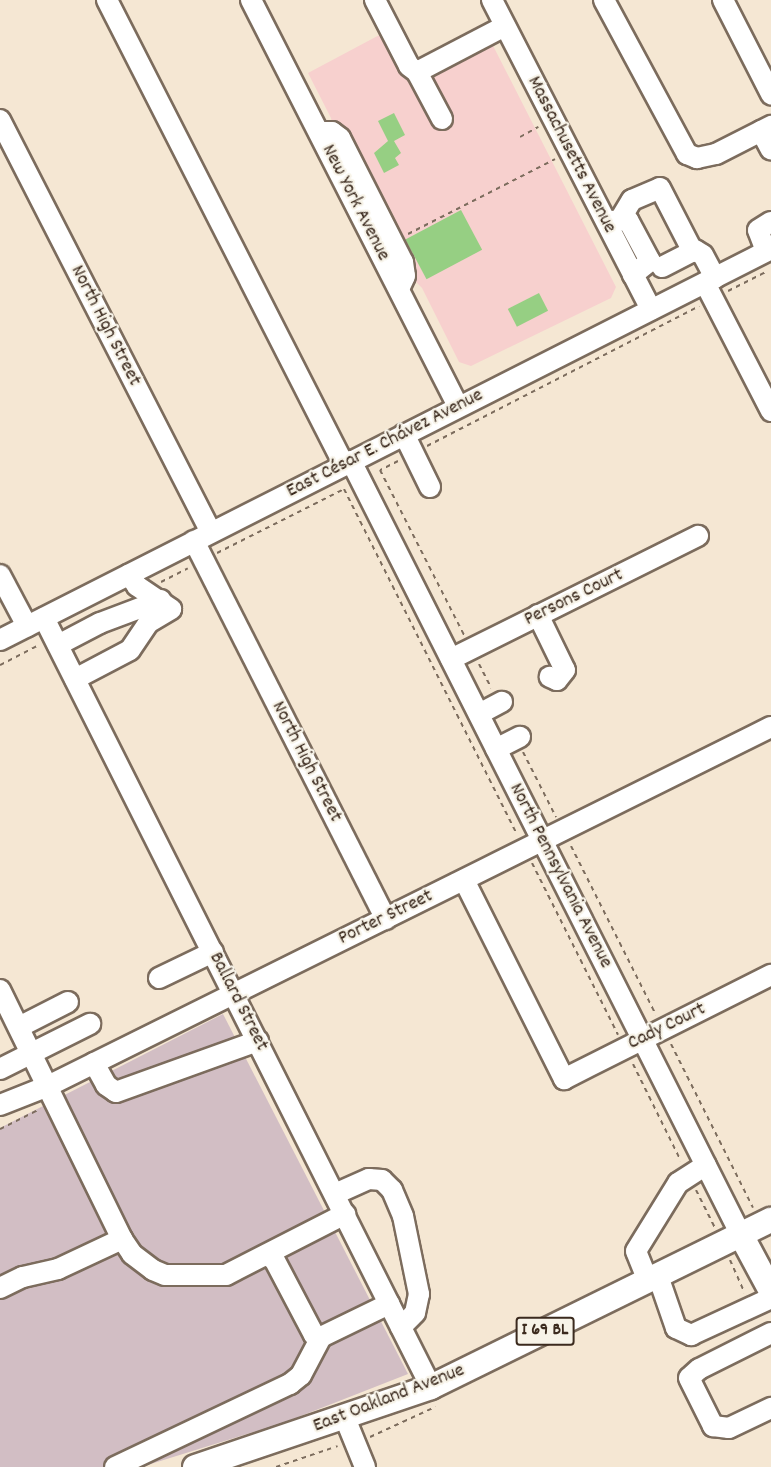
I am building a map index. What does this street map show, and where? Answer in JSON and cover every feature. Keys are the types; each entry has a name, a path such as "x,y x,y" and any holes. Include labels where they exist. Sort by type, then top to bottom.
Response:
{"main road":[{"name":"East Oakland Avenue","path":"195,1467 345,1418 434,1396 653,1279 771,1220"},
{"name":"North Pennsylvania Avenue","path":"741,1235 771,1291"}],"street":[{"name":"North Pennsylvania Avenue","path":"107,0 451,659 741,1235"},
{"name":"New York Avenue","path":"251,0 458,406"},
{"path":"375,0 409,66 417,72 442,119"},
{"name":"Massachusetts Avenue","path":"492,0 614,221 633,275 651,310"},
{"path":"604,0 687,154 706,158 766,129 771,150"},
{"path":"723,0 771,94"},
{"path":"417,72 505,26"},
{"name":"North High Street","path":"0,120 203,537 204,560 386,919"},
{"path":"614,221 632,200 660,188 693,252"},
{"path":"614,221 628,220 678,296"},
{"path":"769,256 758,230 771,222"},
{"path":"633,275 656,264 693,252 703,255 711,287 771,411"},
{"name":"East César E. Chávez Avenue","path":"0,640 678,296 711,287 769,256"},
{"path":"404,434 430,487"},
{"name":"Persons Court","path":"451,659 698,536"},
{"name":"Ballard Street","path":"0,574 35,622 56,641 335,1194 434,1396"},
{"path":"75,679 138,643 148,623 171,609 152,596 129,574"},
{"path":"56,641 100,623 152,596"},
{"path":"538,615 565,670 557,680 550,677"},
{"path":"479,714 502,702"},
{"name":"Porter Street","path":"0,1105 48,1086 771,727"},
{"path":"496,749 520,736"},
{"name":"Cady Court","path":"464,880 564,1078 771,975"},
{"path":"159,978 213,952"},
{"path":"0,990 48,1086 52,1103 122,1239 132,1254 165,1275 217,1277 266,1255 345,1214"},
{"path":"19,1028 68,1002"},
{"path":"0,1069 90,1024"},
{"path":"94,1063 106,1085 116,1092 258,1041"},
{"path":"706,1165 678,1183 636,1251 653,1279 676,1328 683,1333 702,1332 771,1298"},
{"path":"335,1194 369,1179 382,1180 392,1190 408,1233 418,1294 415,1313 401,1327"},
{"path":"0,1288 23,1277 58,1269 122,1239"},
{"path":"266,1255 274,1259 314,1335 321,1337"},
{"path":"115,1467 290,1384 301,1375 321,1337 389,1304"},
{"path":"771,1333 699,1369 689,1378 713,1426 729,1428 771,1408"},
{"path":"345,1418 364,1467"}],"path":[{"path":"520,136 543,125"},
{"path":"400,239 560,157"},
{"path":"380,470 650,334 711,287 769,256"},
{"path":"152,596 204,560 344,489"},
{"path":"0,665 56,641"},
{"path":"721,1262 730,1260 752,1308"},
{"path":"276,1467 377,1435 434,1396"}],"shaded area":[{"path":"484,28 616,287 611,298 471,366 459,362 422,288 399,265 335,142 331,118 308,73 385,32 403,67"},
{"path":"223,1014 408,1374 283,1423 141,1467 0,1467 0,1128"}],"green space":[{"path":"394,113 405,135 394,141 401,153 395,158 399,165 384,173 374,153 388,141 378,121"},
{"path":"461,210 482,250 427,279 405,240"},
{"path":"539,293 548,311 517,327 508,309"}]}
